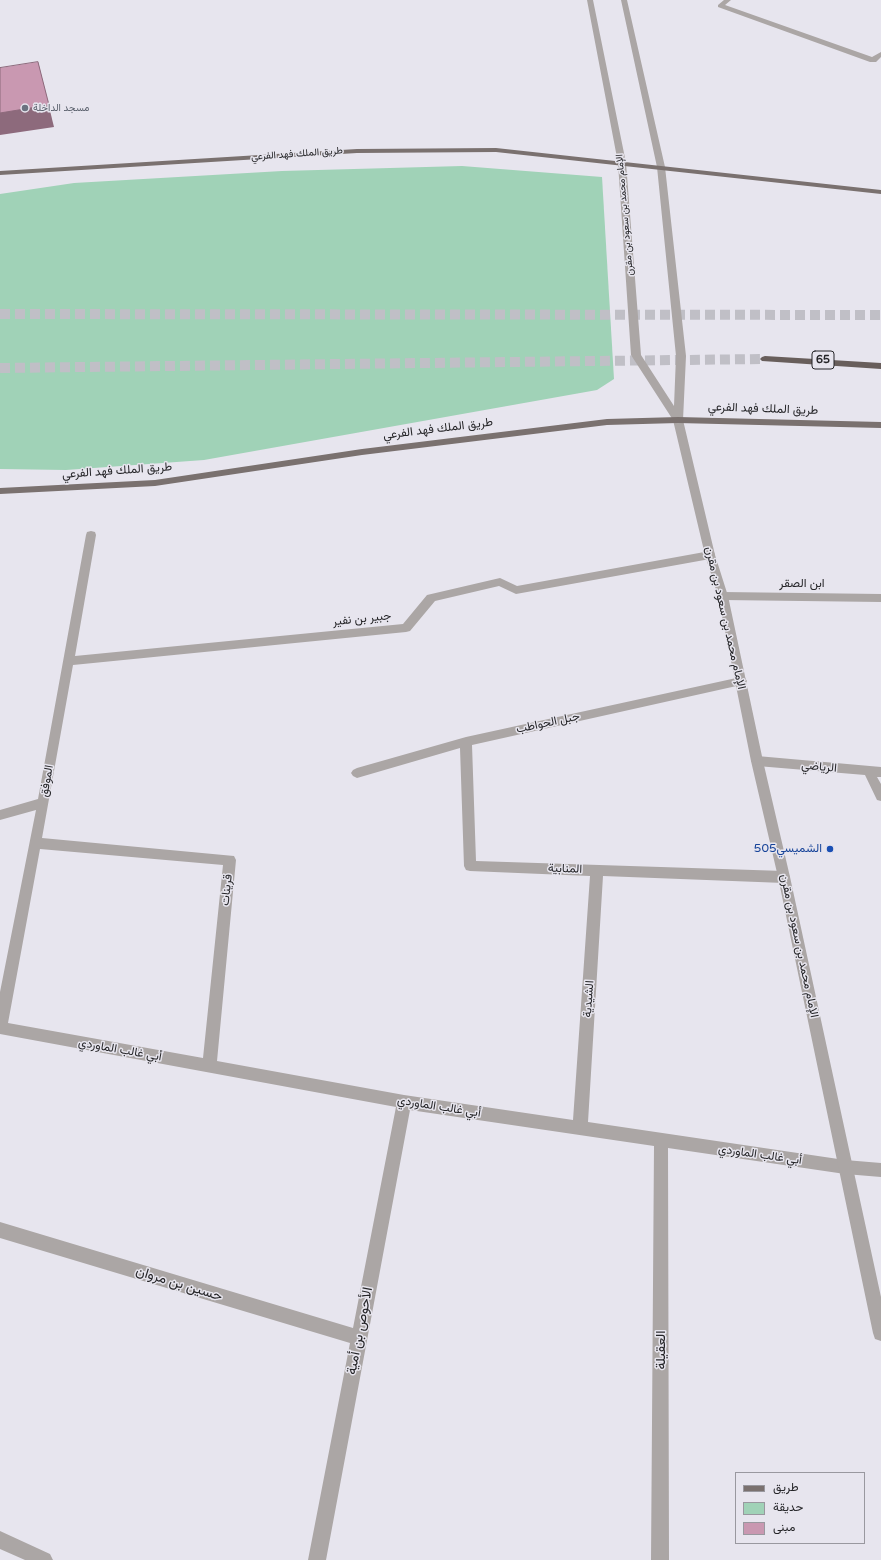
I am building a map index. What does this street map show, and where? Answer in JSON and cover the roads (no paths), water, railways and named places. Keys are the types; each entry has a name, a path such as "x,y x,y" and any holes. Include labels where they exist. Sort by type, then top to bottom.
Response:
{"highway":[{"name":"65","path":"881,361 765,359 881,366"}],"main road":[{"name":"طريق الملك فهد الفرعي","path":"0,173 357,151 496,150 881,192"},
{"name":"طريق الملك فهد الفرعي","path":"0,491 154,483 362,452 599,423 678,420 881,425"}],"street":[{"name":"الإمام محمد بن سعود بن مقرن","path":"590,0 622,163 636,355 678,420"},
{"name":"الإمام محمد بن سعود بن مقرن","path":"624,0 661,168 681,356 678,420 710,555 723,596 757,761 784,877 881,1333"},
{"path":"728,0 720,6 881,63"},
{"path":"873,60 881,54"},
{"name":"الموفق","path":"0,1028 43,803 90,535"},
{"name":"جبير بن نفير","path":"68,661 406,628 431,598 500,582 516,590 710,555"},
{"name":"ابن الصقر","path":"723,596 881,598"},
{"name":"جبل الحواطب","path":"358,773 466,742 740,681"},
{"name":"المنابية","path":"466,742 470,866 784,877"},
{"name":"الرياضي","path":"757,761 875,772"},
{"path":"875,772 881,796"},
{"path":"0,815 43,803"},
{"name":"قرينات","path":"35,843 230,860 209,1067"},
{"name":"الشيدية","path":"580,1128 597,870"},
{"name":"أبي غالب الماوردي","path":"0,1028 404,1102 661,1141 845,1167 881,1170"},
{"name":"الأحوص بن أمية","path":"317,1560 404,1102"},
{"name":"العقيلة","path":"660,1560 661,1141"},
{"name":"حسين بن مروان","path":"0,1230 359,1338"},
{"path":"0,1540 44,1560"}],"tunnel":[{"path":"0,314 881,315"},
{"path":"0,368 765,359"}],"place":[{"name":"مسجد الداخلة","path":"25,108"},
{"name":"الشميسي505","path":"830,849"}]}
